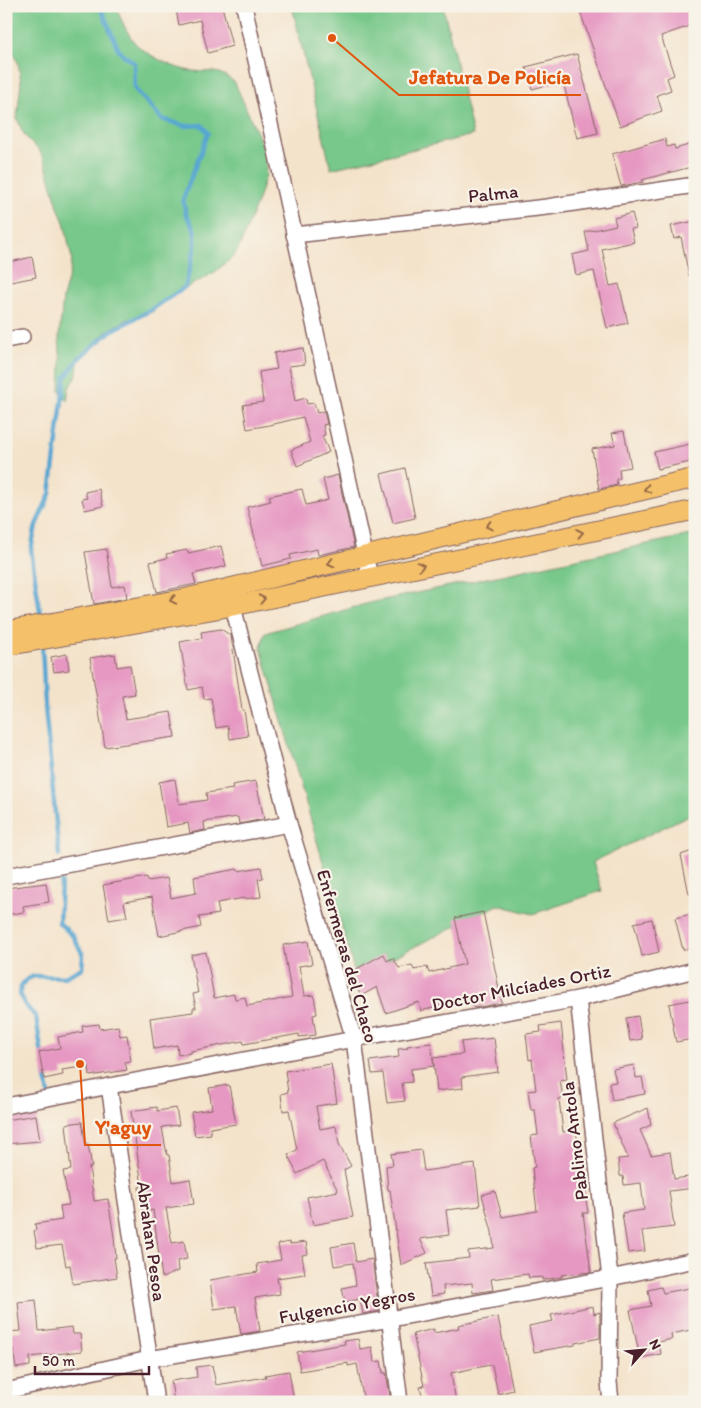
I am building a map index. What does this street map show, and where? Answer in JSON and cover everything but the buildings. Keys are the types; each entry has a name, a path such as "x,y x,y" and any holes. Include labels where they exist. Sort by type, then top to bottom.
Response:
{"main road":[{"path":"231,597 364,555 695,478"},
{"path":"6,646 17,634 71,627 231,597 370,577 695,510"}],"street":[{"path":"244,6 370,577"},
{"name":"Palma","path":"294,236 547,207 695,185"},
{"path":"6,340 22,337"},
{"name":"Enfermeras del Chaco","path":"231,597 289,824 354,1039 400,1402"},
{"path":"6,876 289,824"},
{"name":"Doctor Milcíades Ortiz","path":"6,1106 354,1039 578,1000 695,970"},
{"name":"Pablino Antola","path":"578,1000 610,1278 609,1382 611,1402"},
{"name":"Abrahan Pesoa","path":"109,1086 156,1402"},
{"name":"Fulgencio Yegros","path":"6,1391 149,1359 390,1319 610,1278 695,1260"}],"green space":[{"path":"6,6 116,6 130,37 147,53 186,70 219,73 235,83 265,151 266,175 240,246 234,256 215,272 172,296 152,312 128,319 107,331 79,357 76,378 69,388 67,401 60,391 59,337 63,298 72,259 64,222 45,162 39,150 22,131 17,118 21,82 18,63 6,36"},
{"path":"292,6 443,6 473,135 331,169"},
{"path":"695,534 695,812 593,862 602,891 533,914 498,905 356,976 261,648 265,633 369,603"}],"waterway":[{"path":"41,619 31,550 36,525 50,494 65,378 80,357 111,331 151,310 185,287 195,247 195,231 186,214 183,199 208,133 202,125 185,126 162,119 135,89 134,63 119,51 100,6"},
{"path":"42,644 45,707 59,855"},
{"path":"42,1056 36,1017 25,1005 20,994 21,986 26,980 34,976 65,977 82,968 83,955 73,936 59,923 61,882"},
{"path":"6,1116 51,1106 45,1073"}],"place":[{"name":"Jefatura De Policía","path":"332,38"},
{"name":"Y'aguy","path":"80,1064"}]}
